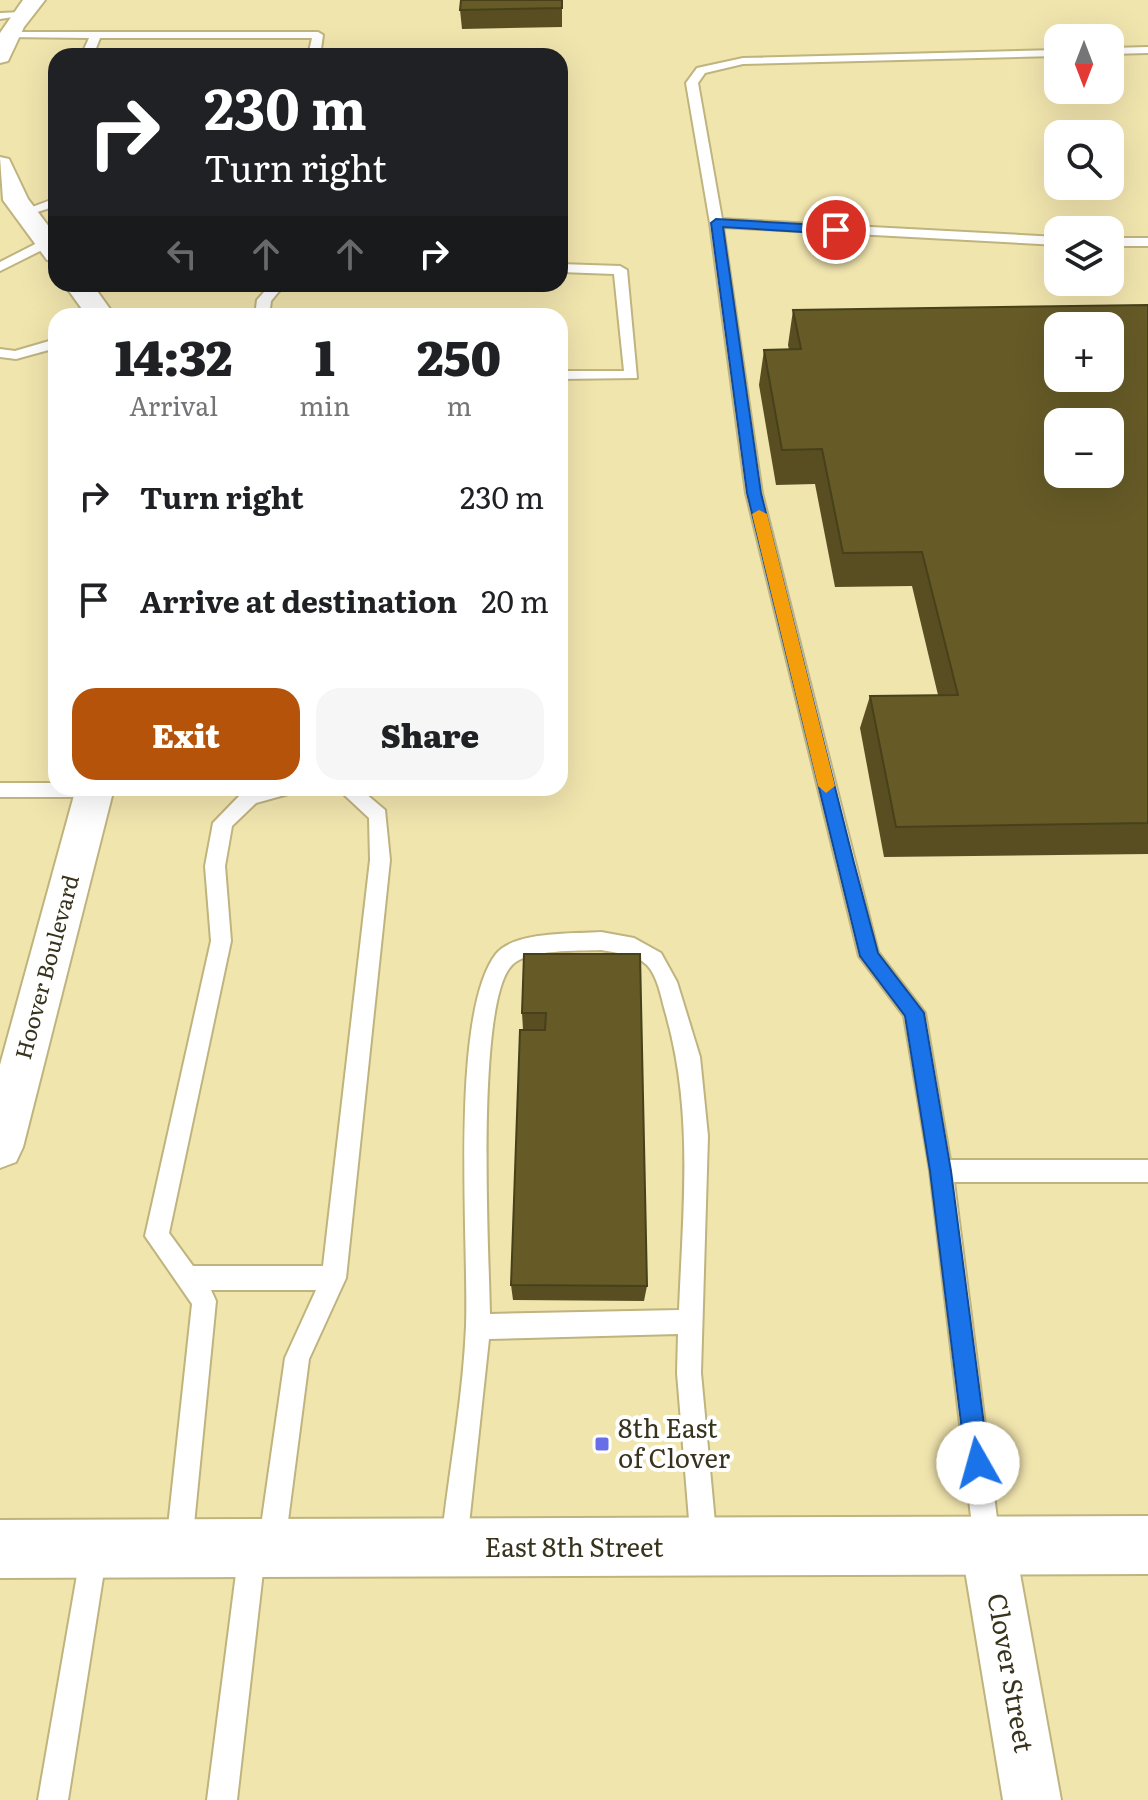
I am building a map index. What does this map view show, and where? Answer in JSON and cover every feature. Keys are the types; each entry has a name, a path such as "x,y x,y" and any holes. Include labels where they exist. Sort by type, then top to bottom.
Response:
{"main road":[{"name":"East 8th Street","path":"0,1549 1148,1545"}],"street":[{"path":"0,56 17,17"},
{"path":"0,164 25,212 48,243"},
{"name":"Hoover Boulevard","path":"0,1147 92,796"},
{"name":"Clover Street","path":"988,1546 1032,1800"}],"lane":[{"path":"17,17 96,35 318,35 316,48"},
{"path":"90,48 96,35"},
{"path":"1124,51 1148,50"},
{"path":"988,1546 941,1171 914,1013 869,956 754,493 716,223 692,83 701,70 743,61 1044,53"},
{"path":"25,212 48,205"},
{"path":"716,223 1044,240"},
{"path":"1124,242 1148,242"},
{"path":"0,267 48,249"},
{"path":"568,268 620,270 632,375 568,375"},
{"path":"0,353 16,355 48,345"},
{"path":"0,790 48,789"},
{"path":"178,1548 204,1301 157,1236 221,941 215,866 223,823 254,796"},
{"path":"222,1800 262,1548 297,1358 334,1278 380,860 378,815 355,796"},
{"path":"453,1548 478,1327 476,1194 480,1044 495,974 506,957 530,946 601,941 634,947 654,959 667,982 689,1057 697,1136 689,1373 704,1548"},
{"path":"941,1171 1148,1171"},
{"path":"188,1278 334,1278"},
{"path":"478,1327 689,1322"},
{"path":"53,1800 94,1548"}],"building":[{"path":"461,0 562,0 562,8 460,10"},
{"path":"1148,305 1148,823 896,827 870,696 958,695 922,552 843,553 822,449 782,450 764,350 801,349 793,310"},
{"path":"524,954 640,954 647,1286 511,1285 520,1030 545,1030 546,1013 522,1013"}],"slow traffic":[{"path":"759,514 826,786"}],"place":[{"name":"8th East of Clover","path":"602,1444"}],"route":[{"path":"836,230 716,223 754,493 845,863 869,956 914,1013 941,1171 978,1463"}]}
